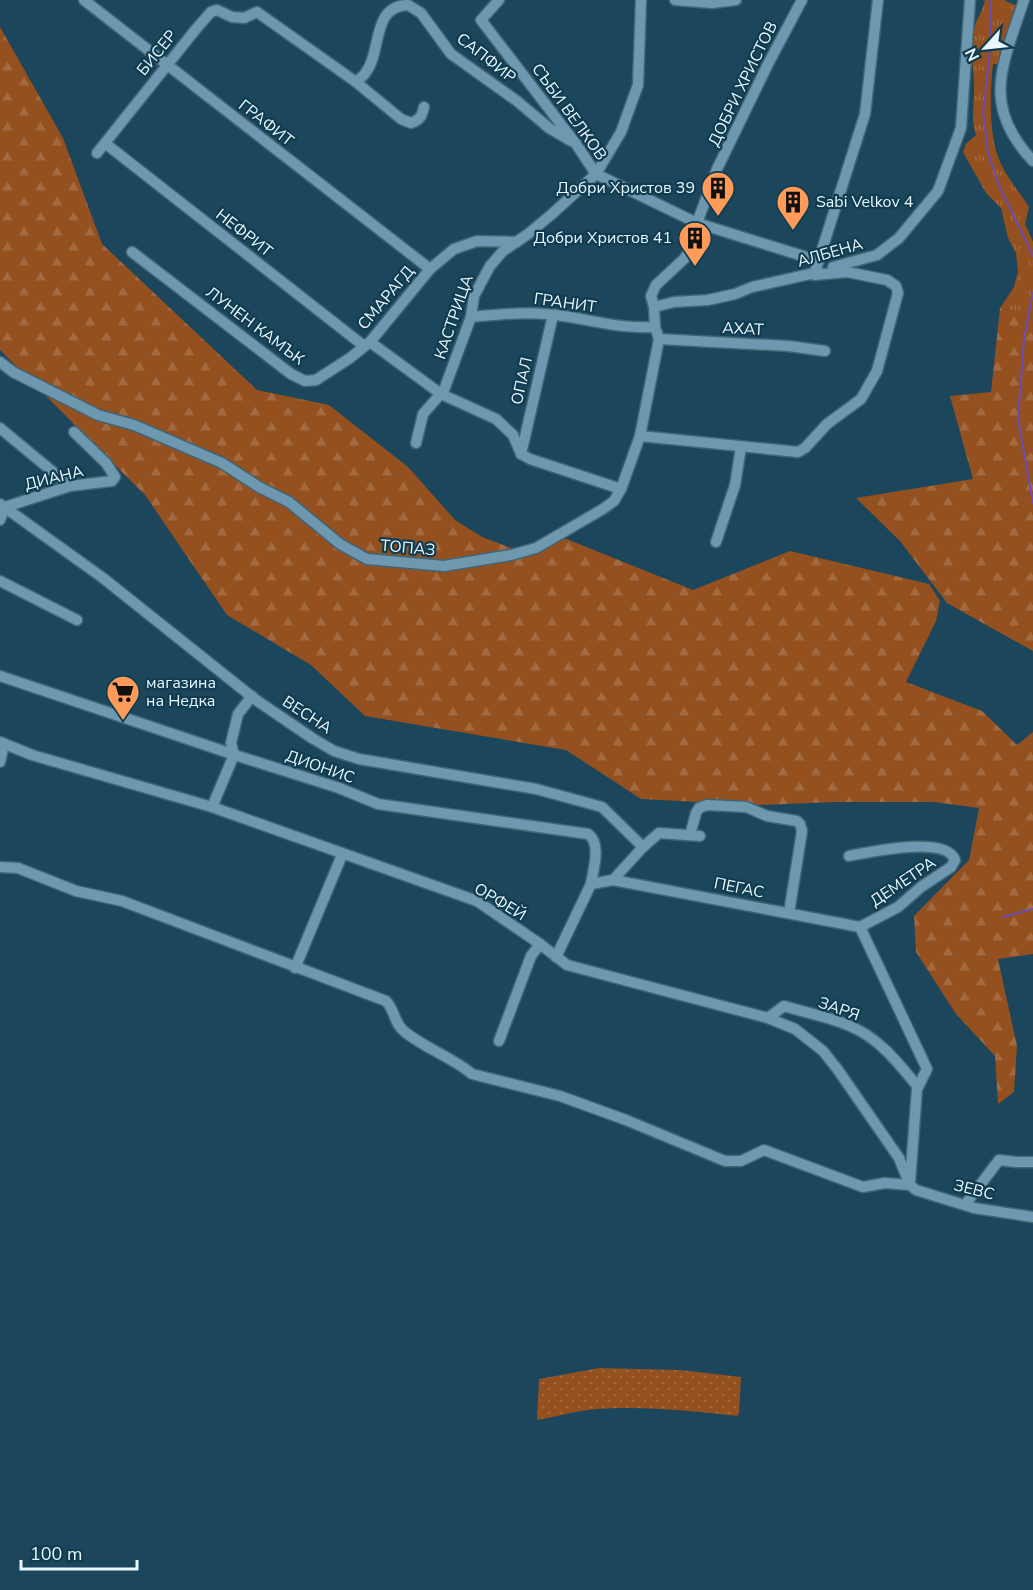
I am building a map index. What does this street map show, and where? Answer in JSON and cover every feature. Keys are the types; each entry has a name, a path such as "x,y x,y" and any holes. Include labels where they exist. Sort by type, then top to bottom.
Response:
{"street":[{"name":"ГРАФИТ","path":"84,0 430,269"},
{"name":"СЪБИ ВЕЛКОВ","path":"500,0 481,20 576,144 596,174 697,223 819,261"},
{"name":"КАСТРИЦА","path":"416,443 423,414 444,390 471,317 474,296 485,274 503,251 552,214 596,174 621,132 638,86 641,0"},
{"path":"675,0 712,3 736,0"},
{"name":"ДОБРИ ХРИСТОВ","path":"654,307 651,296 656,285 684,260 696,237 697,223 717,169 802,0"},
{"path":"640,436 798,452 805,448 827,424 861,399 877,371 898,293 897,286 887,280 847,272 814,275 865,114 878,0"},
{"name":"АЛБЕНА","path":"654,307 674,302 708,300 735,294 752,287 814,275 877,255 899,238 938,191 961,128 969,0"},
{"path":"1024,0 1001,74 999,91 1002,111 1008,128 1019,146 1033,161"},
{"name":"САПФИР","path":"356,82 368,71 382,22 394,8 408,5 421,13 451,54 517,101 549,128 576,144"},
{"name":"БИСЕР","path":"97,153 166,65 211,12 217,10 232,18 244,18 257,12 356,82"},
{"path":"356,82 401,119 411,123 422,116 424,107"},
{"name":"НЕФРИТ","path":"106,144 367,344 441,394 496,419 513,435 521,454"},
{"name":"СМАРАГД","path":"367,344 442,257 454,249 477,240 517,242"},
{"name":"ЛУНЕН КАМЪК","path":"132,252 291,374 305,381 316,380 367,344"},
{"name":"ТОПАЗ","path":"0,362 13,372 98,415 134,425 222,463 289,502 340,544 367,559 444,566 511,555 536,548 614,501 621,489 640,436 658,339 654,307"},
{"name":"ГРАНИТ","path":"471,317 525,312 632,328 655,327"},
{"name":"ОПАЛ","path":"521,454 552,315"},
{"name":"АХАТ","path":"658,339 789,346 825,351"},
{"path":"0,428 70,486"},
{"name":"ДИАНА","path":"2,506 70,486 111,481 115,477 106,464 74,432"},
{"path":"716,542 735,485 741,447"},
{"path":"521,454 621,489"},
{"path":"0,520 2,506"},
{"name":"ВЕСНА","path":"2,506 103,578 252,696 334,751 359,759 536,789 602,807 643,847"},
{"path":"0,581 77,620"},
{"name":"ДИОНИС","path":"0,676 339,788 378,804 588,834 594,838 596,845 591,884 556,957"},
{"path":"212,807 234,755 231,743 238,714 252,696"},
{"path":"0,762 2,743"},
{"name":"ОРФЕЙ","path":"2,743 32,755 212,807 477,901 567,965 768,1018 795,1029 823,1051 838,1070 900,1158 910,1185"},
{"path":"591,884 613,880 659,833 695,835 696,813 699,808 707,805 746,807 767,816 792,819 800,824 802,831 789,913"},
{"name":"ДЕМЕТРА","path":"849,856 890,848 934,848 951,854 955,860 951,867 921,887 898,908 860,927"},
{"path":"295,968 342,855"},
{"path":"0,867 18,868 76,891 122,901 386,1001 403,1031 432,1051 461,1064 472,1074 560,1096 626,1120 724,1161 741,1161 764,1150 863,1187 885,1183 910,1185 918,1087 927,1069 860,927"},
{"name":"ПЕГАС","path":"613,880 860,927"},
{"path":"499,1041 531,956 540,944"},
{"name":"ЗАРЯ","path":"768,1018 784,1006 852,1026 872,1039 892,1057 918,1087"},
{"path":"965,1205 999,1160 1033,1161"},
{"name":"ЗЕВС","path":"910,1185 916,1190 965,1205 1033,1217"}],"green space":[{"path":"985,0 1004,0 1019,7 1001,64 993,64 991,115 994,141 1001,164 1029,207 1025,224 1033,242 1033,315 1000,308 1014,287 1018,272 1016,253 1008,238 1001,208 986,193 963,152 966,144 976,135 973,122 974,83 971,44 974,27"},
{"path":"0,27 63,138 102,244 257,390 329,405 408,467 455,520 482,537 522,552 548,541 564,538 693,590 790,551 929,584 940,601 936,621 906,682 982,711 1017,745 1033,732 1033,954 998,959 1017,1046 1014,1092 998,1104 995,1056 956,1014 916,952 914,916 969,860 979,808 934,802 759,805 641,799 566,750 365,716 311,665 227,615 145,495 0,350"},
{"path":"1000,308 1033,315 1033,651 947,603 900,541 856,498 973,479 950,396 991,392"},
{"path":"599,1368 680,1370 741,1377 739,1413 737,1416 624,1408 582,1411 537,1420 539,1379"}],"waterway":[{"path":"991,0 990,49 983,113 988,153 998,183 1033,256"},
{"path":"1033,292 1024,339 1018,419 1033,503"},
{"path":"1003,917 1033,909"}],"place":[{"name":"Добри Христов 39","path":"718,217"},
{"name":"Sabi Velkov 4","path":"793,231"},
{"name":"Добри Христов 41","path":"695,267"},
{"name":"магазина на Недка","path":"123,721"}]}
